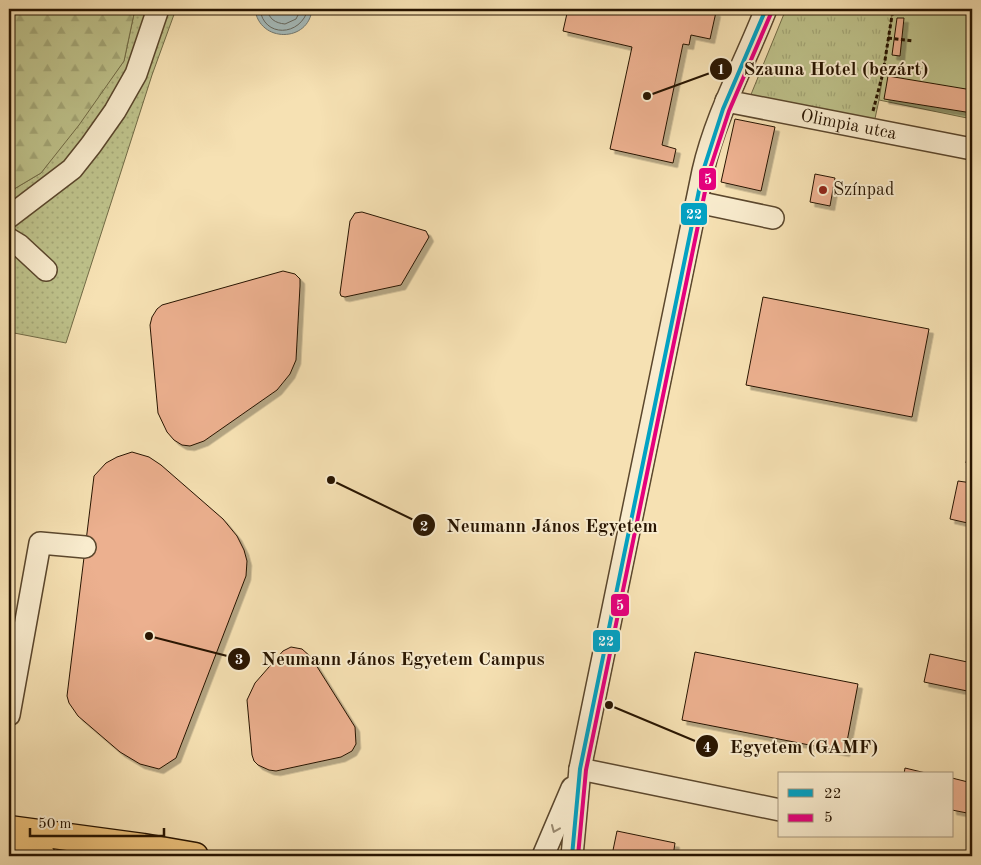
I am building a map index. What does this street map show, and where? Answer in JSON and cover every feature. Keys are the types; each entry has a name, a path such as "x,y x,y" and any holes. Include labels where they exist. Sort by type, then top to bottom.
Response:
{"main road":[{"path":"9,829 195,856"},
{"path":"9,850 42,856"}],"street":[{"path":"9,217 72,169 91,145 115,111 136,74 158,9"},
{"path":"572,856 580,769 703,168 715,128 766,9"},
{"name":"Olimpia utca","path":"726,101 972,150"},
{"path":"696,202 773,218"},
{"path":"9,240 19,244 46,270"},
{"path":"9,715 40,543 85,547"},
{"path":"580,769 778,810"},
{"path":"543,856 580,769"}],"path":[{"path":"868,130 883,73 893,9"},
{"path":"888,38 913,41"}],"green space":[{"path":"9,9 135,9 124,61 79,125 41,173 9,192"},
{"path":"135,9 176,9 152,75 66,343 9,332 9,192 41,173 124,61"},
{"path":"786,9 893,9 879,100 871,137 743,114"},
{"path":"893,9 972,9 972,119 879,100"}],"water":[{"path":"255,9 312,9 309,20 302,28 294,33 284,34 274,33 265,28 258,20"}],"building":[{"path":"568,9 701,9 716,12 710,39 691,35 689,45 683,44 662,145 676,149 673,163 610,149 632,47 563,31"},
{"path":"897,18 904,18 900,56 892,55"},
{"path":"888,76 972,90 972,113 884,99"},
{"path":"735,119 775,127 761,191 721,182"},
{"name":"Színpad","path":"815,174 835,178 830,206 810,202"},
{"path":"362,212 426,231 429,237 401,285 345,297 341,296 340,293 350,221 355,213"},
{"path":"283,271 295,274 300,279 296,360 290,374 277,390 204,441 190,446 182,445 167,432 158,413 150,325 152,317 162,305"},
{"path":"763,297 929,329 912,417 746,385"},
{"path":"972,430 972,464 966,463"},
{"path":"132,452 149,457 161,465 223,519 237,536 247,561 246,576 176,758 159,769 140,764 120,752 78,716 69,703 67,696 94,476 106,463"},
{"path":"958,481 972,483 972,524 950,519"},
{"path":"291,647 302,649 311,657 355,727 356,744 352,751 341,757 276,771 269,770 258,765 252,755 247,700 255,683 283,651"},
{"path":"695,652 858,684 845,752 682,720"},
{"path":"930,654 972,663 972,692 924,682"},
{"path":"905,768 922,772 904,772"},
{"path":"954,778 972,783 972,814 954,810"},
{"path":"617,831 675,843 673,856 612,855"},
{"path":"739,851 765,856 738,856"}],"transit line":[{"name":"22","path":"572,856 580,769 703,171 723,109 766,9"},
{"name":"5","path":"578,856 586,770 709,172 729,111 772,11"}],"place":[{"name":"Szauna Hotel (bezárt)","path":"647,96"},
{"name":"Színpad","path":"823,190"},
{"name":"Neumann János Egyetem","path":"331,480"},
{"name":"Neumann János Egyetem Campus","path":"149,636"},
{"name":"Egyetem (GAMF)","path":"609,705"}]}
